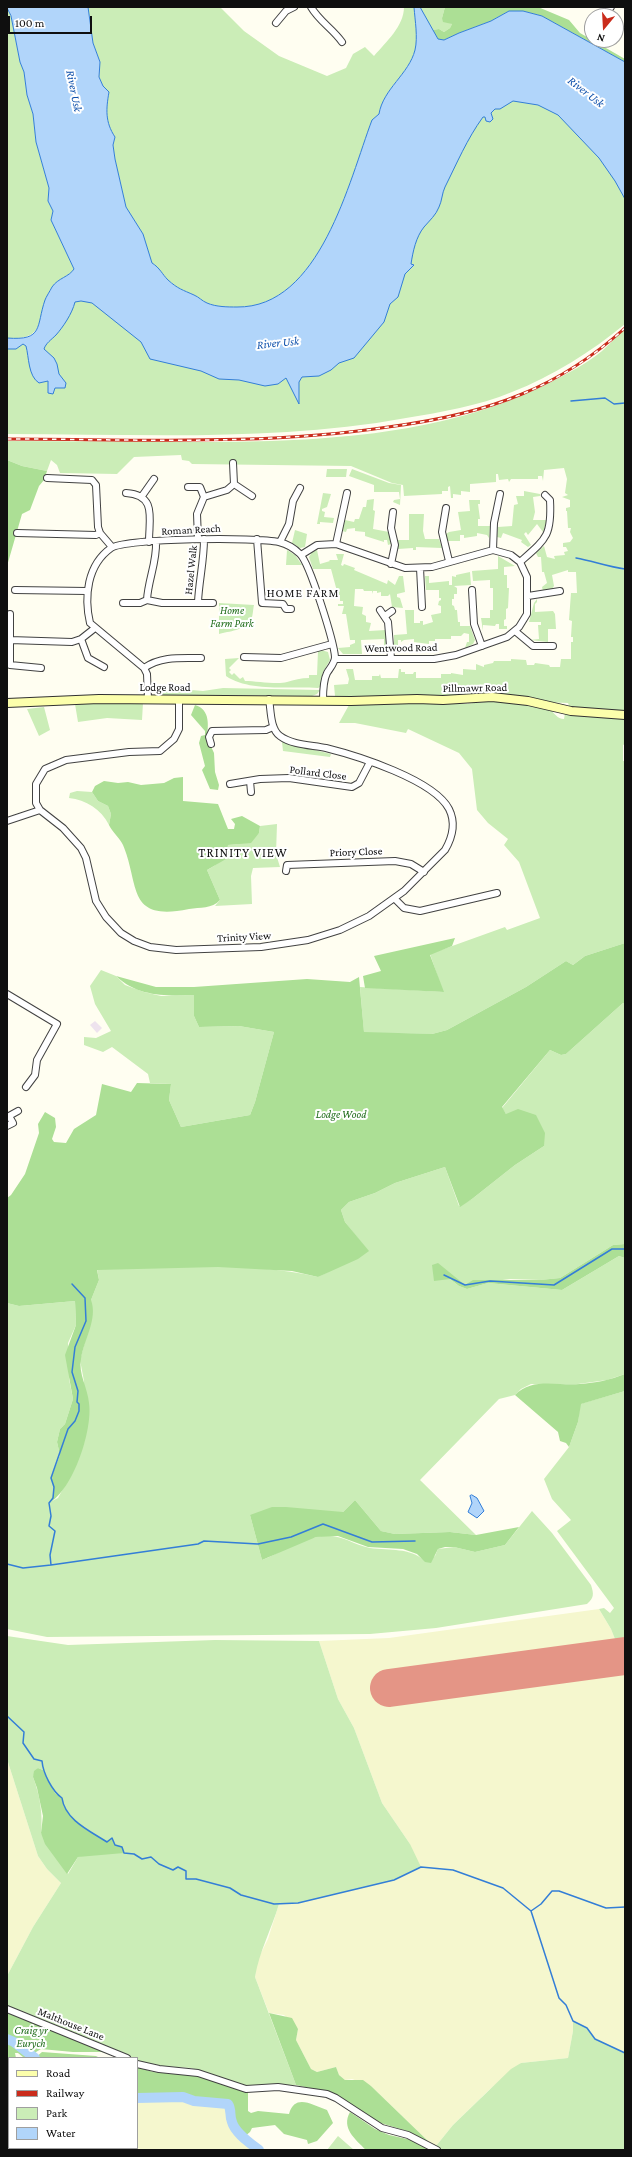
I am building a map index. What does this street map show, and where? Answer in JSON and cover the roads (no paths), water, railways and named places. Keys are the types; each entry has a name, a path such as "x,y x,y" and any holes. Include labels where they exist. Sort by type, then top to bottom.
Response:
{"street":[{"path":"278,7 284,13"},
{"path":"276,23 284,13 294,7"},
{"path":"311,7 316,17 335,32 342,42"},
{"path":"233,463 234,484"},
{"path":"47,478 92,480 96,485 97,521 100,533 112,547 99,560 87,591 90,623 144,668 147,674 148,699"},
{"path":"142,496 154,479"},
{"path":"234,484 252,496"},
{"path":"188,487 200,487 204,497 227,490 234,484"},
{"path":"280,542 289,524 293,501 300,488"},
{"path":"126,493 142,496 148,506 149,542"},
{"path":"336,544 347,493"},
{"path":"493,550 494,523 500,494"},
{"path":"324,700 325,680 335,658 311,577 301,555 317,545 336,544 404,568 432,567 449,561 493,550 511,555 520,562 543,542 551,526 550,500 544,495"},
{"name":"Hazel Walk","path":"198,602 198,583 203,569 201,539 197,514 204,497"},
{"path":"446,508 442,532 449,561"},
{"path":"391,564 395,545 391,528 393,512"},
{"path":"16,533 96,535 100,533"},
{"name":"Roman Reach","path":"112,547 149,542 201,539 256,539 280,542 301,555"},
{"path":"256,539 262,602 280,603 283,604 286,609 291,609"},
{"path":"147,600 148,588 156,558 156,542"},
{"name":"Wentwood Road","path":"335,658 434,659 456,655 507,637 515,631 527,614 527,577 520,562"},
{"path":"420,568 422,607"},
{"path":"15,590 87,591"},
{"path":"472,590 474,624 482,646"},
{"path":"528,596 560,591"},
{"name":"Hazel Walk","path":"123,603 140,603 147,600 162,603 213,603"},
{"path":"380,610 388,622 391,658"},
{"path":"385,616 392,612"},
{"path":"10,614 8,665 40,668"},
{"path":"10,640 72,642 81,639 95,628"},
{"path":"515,631 533,646 551,646 549,653"},
{"path":"81,639 88,658 104,667"},
{"path":"244,657 281,658 332,644"},
{"path":"144,668 154,661 172,658 201,658"},
{"name":"Lodge Road","path":"7,703 99,698 179,700 324,700"},
{"name":"Pillmawr Road","path":"324,700 443,700 509,698 571,711 625,715"},
{"path":"211,744 209,737 212,731 266,730 273,727 269,699"},
{"path":"7,821 40,810 36,803 36,784 46,769 53,764 66,760 129,752 155,752 168,746 174,739 179,729 179,700"},
{"name":"Trinity View","path":"40,810 63,828 81,848 86,858 96,901 106,917 121,933 134,941 150,947 204,949 286,945 340,930 369,916 395,899 446,850 451,840 453,828 450,810 433,792 393,771 325,748 287,740 279,736 273,727"},
{"path":"237,738 238,730"},
{"name":"Pollard Close","path":"230,784 289,778 352,787 359,784 370,762"},
{"path":"250,781 251,792"},
{"name":"Priory Close","path":"280,867 286,868 395,861 411,864 424,872"},
{"path":"395,899 404,908 420,911 497,893"},
{"path":"7,994 57,1024 37,1060 35,1076 26,1087"},
{"path":"7,1126 13,1123 9,1116 18,1111"},
{"name":"Malthouse Lane","path":"7,2009 125,2057"},
{"path":"138,2064 159,2069 198,2073 246,2089 278,2087 327,2094 336,2098 382,2128 408,2135 437,2150"}],"water":[{"name":"River Usk","path":"7,7 88,7 93,43 100,62 99,77 103,86 109,92 107,115 109,126 115,137 113,145 115,159 126,207 143,234 152,263 168,280 175,285 211,304 237,307 266,302 290,287 310,264 327,237 341,206 372,120 379,114 385,97 412,59 416,40 414,7 420,7 438,39 444,40 491,21 509,11 523,11 542,16 584,39 584,48 600,48 625,62 625,199 599,158 558,115 538,105 513,101 500,109 495,109 491,113 493,119 490,122 486,121 485,117 483,117 462,151 445,187 438,210 419,235 411,264 414,265 405,274 398,297 390,304 384,322 354,358 339,363 331,370 319,376 302,377 299,382 299,404 286,378 278,384 265,386 239,380 219,379 201,371 150,359 141,342 92,303 81,301 75,302 72,311 64,324 56,335 47,343 44,349 54,358 59,374 66,383 65,388 55,388 53,394 48,393 48,381 39,383 33,376 26,346 23,344 16,349 7,349 7,338 27,337 33,334 39,324 45,300 52,287 74,269 51,220 53,211 48,201 49,188 36,142 33,114 27,95 24,72 20,62 11,16"},
{"path":"472,1495 477,1498 484,1511 477,1518 468,1512 472,1503 470,1496"}],"waterway":[{"path":"571,401 605,398 614,404 625,403"},
{"path":"576,558 625,569"},
{"path":"444,1275 465,1285 490,1281 554,1285 612,1249 625,1249"},
{"path":"51,1565 50,1555 55,1531 49,1526 51,1516 49,1503 53,1498 54,1487 51,1478 68,1429 75,1421 79,1411 79,1404 77,1402 78,1391 72,1372 75,1347 86,1321 85,1298 72,1284"},
{"path":"7,1564 23,1568 51,1565 198,1544 204,1541 258,1544 291,1537 323,1524 372,1542 415,1541"},
{"path":"7,1716 24,1732 23,1743 34,1759 42,1761 44,1771 49,1781 58,1795 62,1798 64,1806 73,1819 107,1842 112,1838 115,1845 122,1847 124,1853 134,1854 142,1859 151,1857 159,1864 173,1870 178,1867 186,1871 186,1879 196,1879 230,1888 241,1895 274,1904 298,1903 394,1880 421,1867 453,1870 503,1888 531,1911 541,1904 552,1891 559,1891 606,1908 625,1907"},
{"path":"531,1911 559,1998 566,2005 573,2021 587,2028 595,2039 625,2053"},
{"path":"7,2039 14,2042 34,2057"},
{"path":"138,2098 183,2097 194,2101 228,2104 231,2119 236,2130 243,2138 259,2150"}],"railway":[{"path":"7,439 246,439 341,433 422,422 473,411 536,388 576,366 625,328"}],"district":[{"name":"HOME FARM","path":"303,593"},
{"name":"TRINITY VIEW","path":"243,853"}],"park label":[{"name":"Home Farm Park","path":"232,617"},
{"name":"Lodge Wood","path":"341,1115"},
{"name":"Craig yr Eurych","path":"31,2037"}]}
